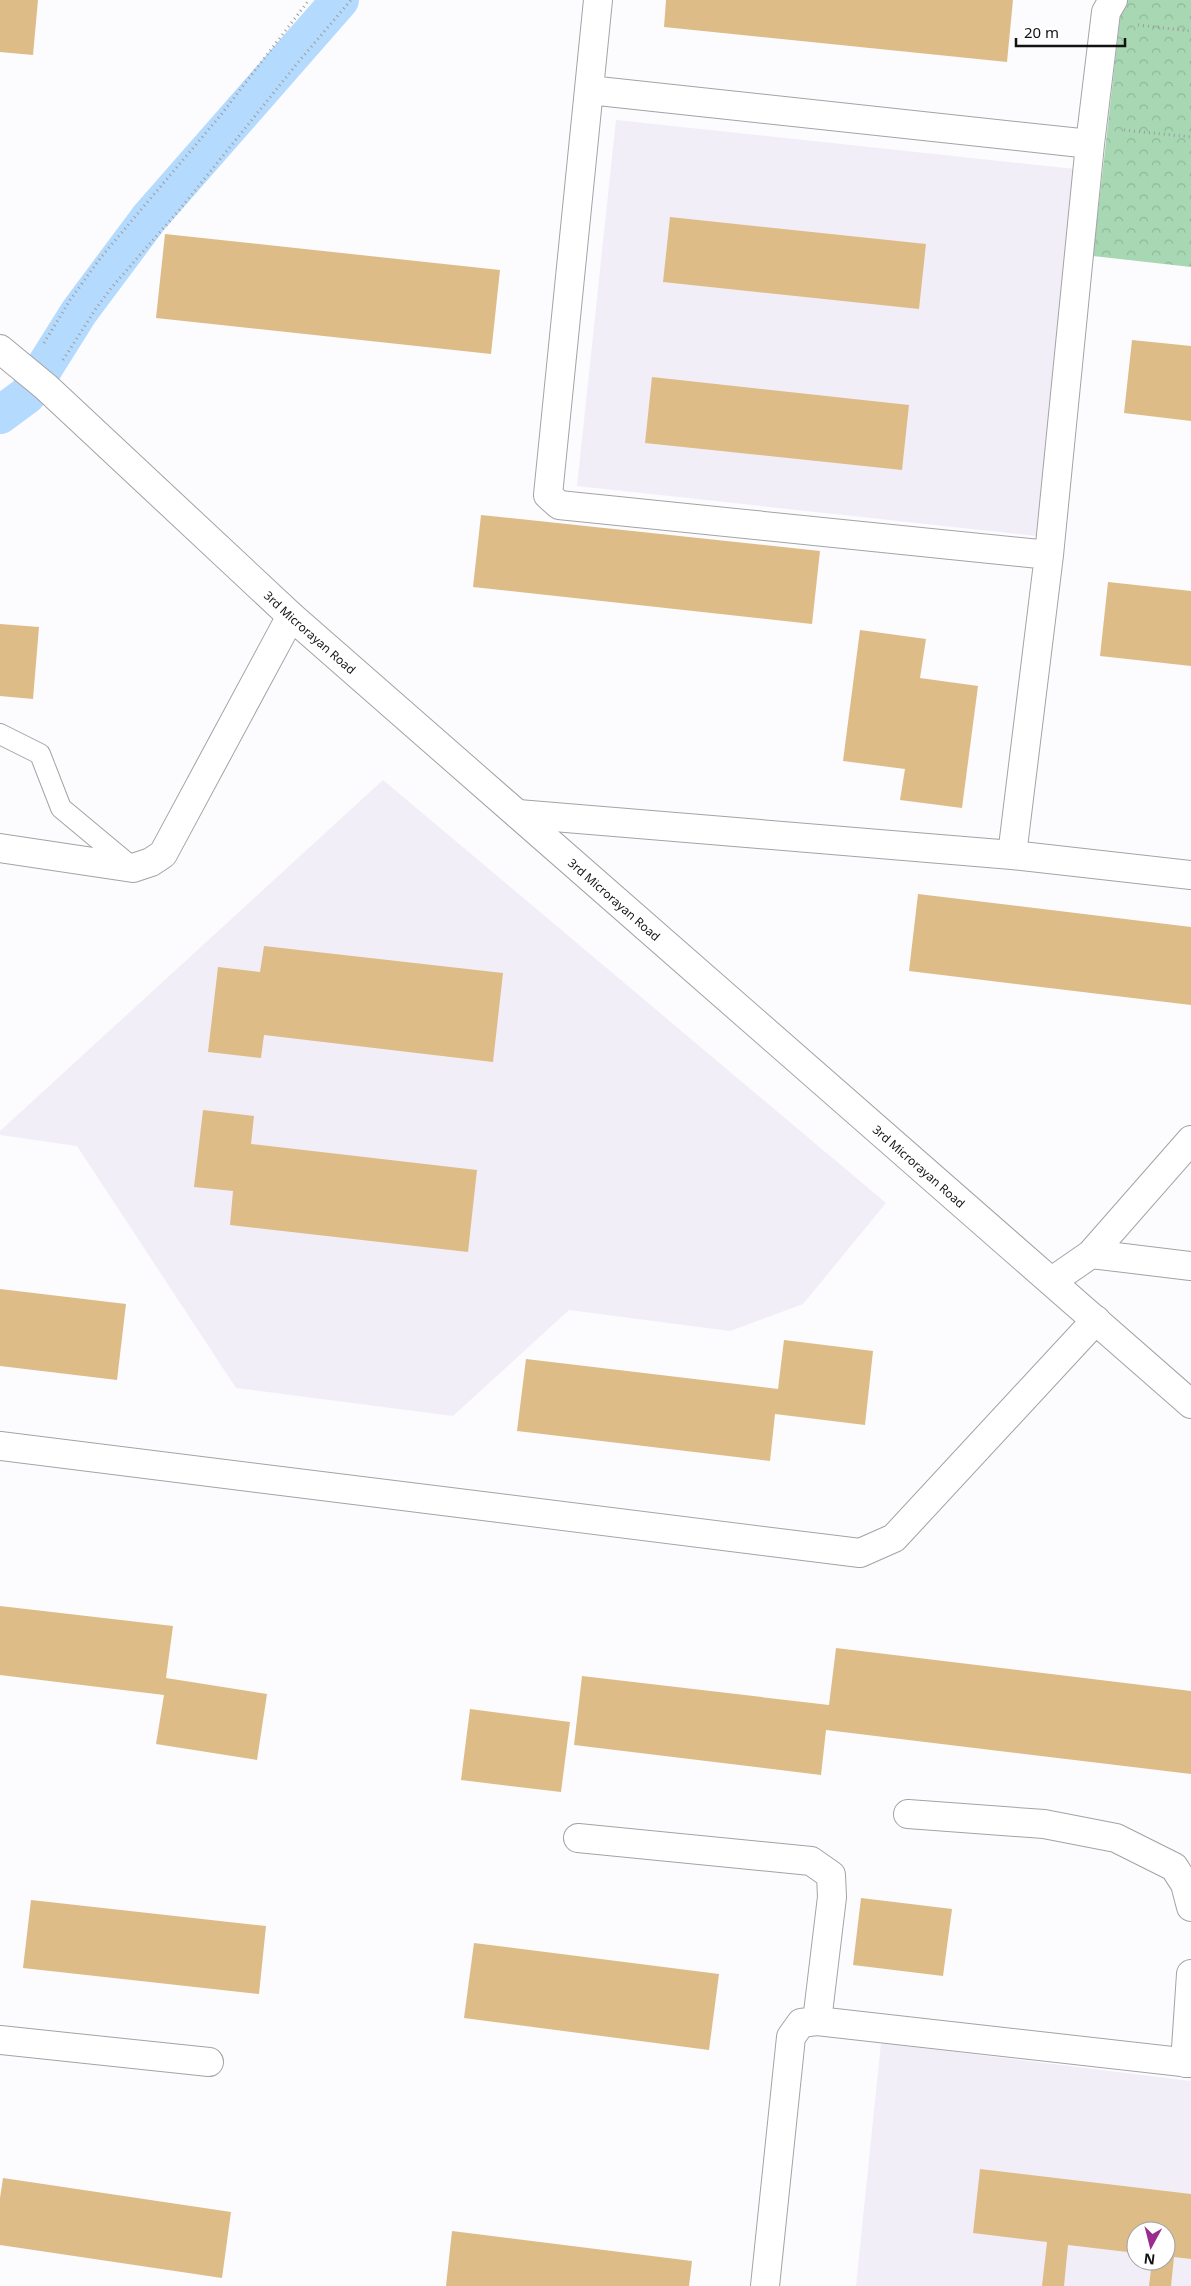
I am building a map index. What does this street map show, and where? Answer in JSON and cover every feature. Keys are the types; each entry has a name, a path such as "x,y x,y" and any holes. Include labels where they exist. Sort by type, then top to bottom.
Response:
{"street":[{"path":"598,0 548,495 559,505 1049,555"},
{"path":"1012,855 1049,555 1090,144 1106,12 1113,0"},
{"path":"589,90 1090,144"},
{"name":"3rd Microrayan Road","path":"0,349 37,379 291,616 1191,1404"},
{"path":"0,848 133,868 151,862 163,854 291,616"},
{"path":"518,814 1012,855 1191,875"},
{"path":"1052,1282 1091,1254 1191,1140"},
{"path":"1091,1254 1191,1266"},
{"path":"0,1446 860,1553 894,1538 1096,1320"},
{"path":"908,1814 1044,1824 1116,1838 1174,1867 1185,1884 1191,1907"},
{"path":"578,1838 811,1861 831,1875 832,1897 817,2020"},
{"path":"765,2286 791,2037 801,2023 817,2020 1188,2063 1191,1974"},
{"path":"0,2040 209,2062"}],"lane":[{"path":"0,734 40,754 61,808 133,868"}],"path":[{"path":"37,379 70,300 102,256 220,116 309,0"},
{"path":"37,379 182,208 300,60 351,0"},
{"path":"1129,24 1191,31"},
{"path":"1118,129 1191,137"}],"shaded area":[{"path":"616,120 1075,169 1036,536 577,486"},
{"path":"383,780 886,1203 803,1304 730,1331 569,1310 453,1416 236,1388 77,1146 0,1135 0,1131"},
{"path":"881,2043 1191,2081 1191,2286 856,2286"}],"green space":[{"path":"1126,0 1191,0 1191,267 1093,256 1121,9"}],"building":[{"path":"0,0 38,0 33,55 0,52"},
{"path":"666,0 1013,0 1007,62 664,27"},
{"path":"670,217 926,244 919,309 663,282"},
{"path":"165,234 500,270 491,354 156,318"},
{"path":"1132,340 1191,346 1191,421 1124,413"},
{"path":"652,377 909,405 902,470 645,443"},
{"path":"481,515 820,551 812,624 473,587"},
{"path":"1108,582 1191,591 1191,666 1100,656"},
{"path":"0,624 39,627 33,699 0,696"},
{"path":"860,630 926,639 920,678 978,686 962,808 900,800 905,769 843,761"},
{"path":"918,894 1191,927 1191,1005 909,971"},
{"path":"264,946 503,973 493,1062 264,1035 261,1058 208,1052 218,967 260,972"},
{"path":"203,1110 254,1116 251,1144 477,1170 468,1252 230,1225 233,1191 194,1187"},
{"path":"0,1289 126,1304 117,1380 0,1366"},
{"path":"784,1340 873,1351 865,1425 775,1414 770,1461 517,1431 526,1359 778,1389"},
{"path":"0,1606 173,1626 166,1678 267,1694 257,1760 156,1744 164,1695 0,1675"},
{"path":"836,1648 1191,1691 1191,1774 826,1730 821,1775 574,1745 582,1676 829,1705"},
{"path":"470,1709 570,1722 561,1792 461,1780"},
{"path":"861,1898 952,1909 943,1976 853,1965"},
{"path":"31,1900 266,1926 259,1994 23,1968"},
{"path":"474,1943 719,1974 709,2050 464,2018"},
{"path":"980,2169 1191,2194 1191,2259 1176,2257 1176,2221 1126,2221 1126,2252 1068,2245 1064,2286 1042,2286 1047,2242 973,2233"},
{"path":"3,2178 231,2212 222,2278 0,2245 0,2198"},
{"path":"452,2231 692,2261 689,2286 446,2286"},
{"path":"1151,2271 1173,2271 1171,2286 1149,2286"}],"waterway":[{"path":"0,415 27,395 79,312 149,218 340,0"}]}
